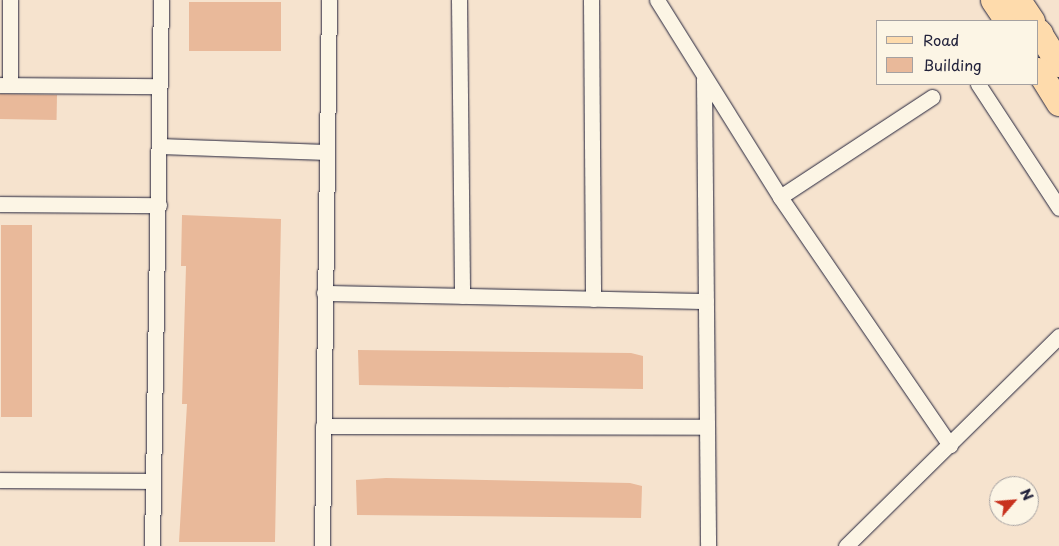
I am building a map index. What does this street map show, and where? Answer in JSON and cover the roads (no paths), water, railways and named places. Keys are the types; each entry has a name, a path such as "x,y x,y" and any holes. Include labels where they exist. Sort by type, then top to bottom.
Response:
{"main road":[{"path":"993,0 1006,20"},
{"path":"1018,0 1031,20"},
{"path":"1039,33 1059,64"},
{"path":"1039,72 1059,103"}],"street":[{"path":"10,0 5,85 159,86"},
{"path":"152,546 161,0"},
{"path":"322,546 329,0"},
{"path":"459,0 462,296"},
{"path":"591,0 593,299"},
{"path":"657,0 704,79 780,197 950,445"},
{"path":"704,79 708,546"},
{"path":"979,85 1059,208"},
{"path":"780,197 932,97"},
{"path":"160,146 326,152"},
{"path":"0,204 159,205"},
{"path":"324,293 706,301"},
{"path":"846,546 1059,336"},
{"path":"323,426 707,427"},
{"path":"0,480 153,481"}]}
